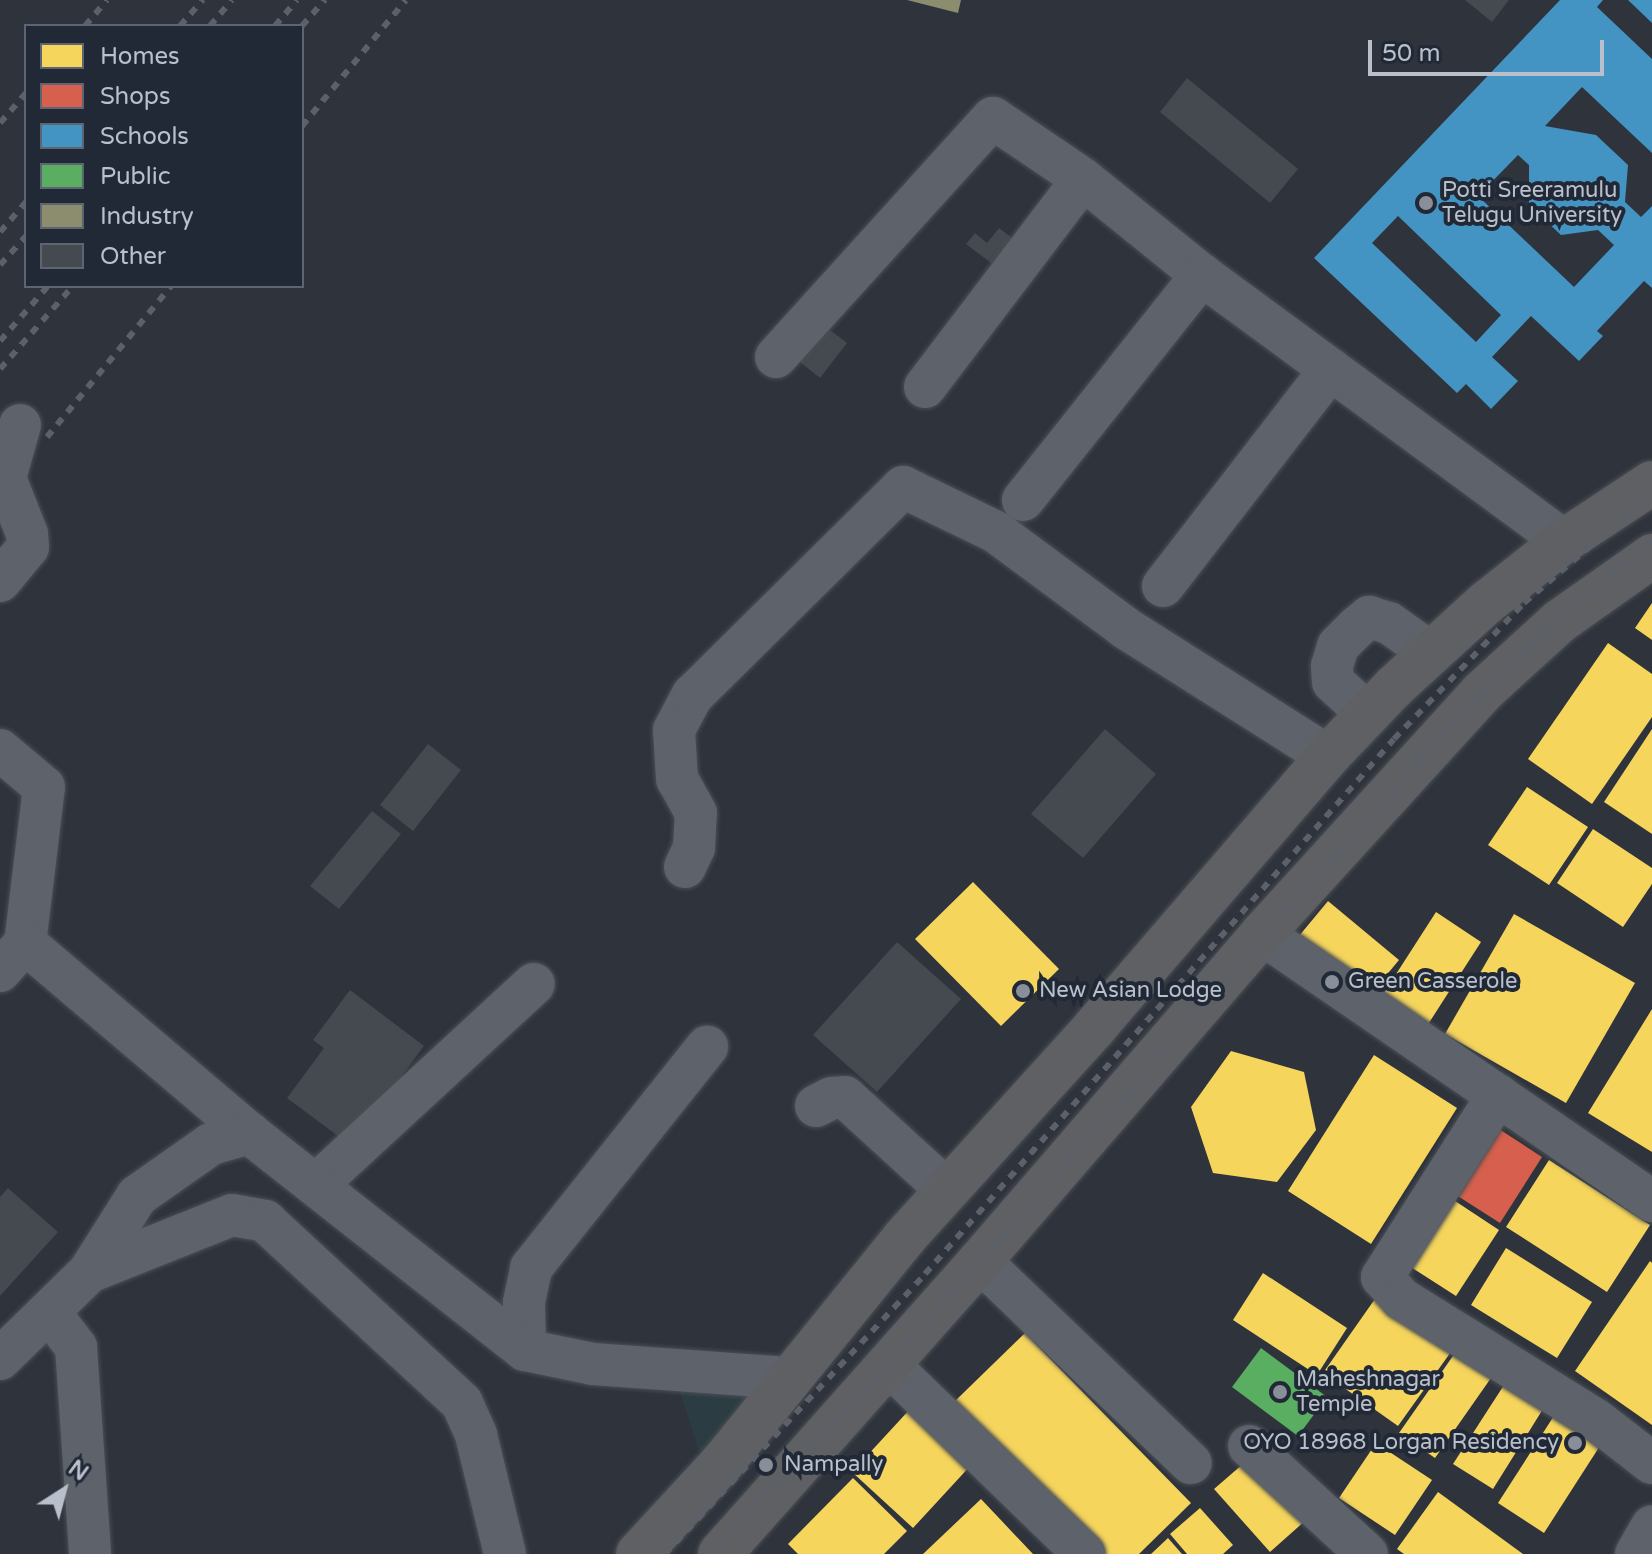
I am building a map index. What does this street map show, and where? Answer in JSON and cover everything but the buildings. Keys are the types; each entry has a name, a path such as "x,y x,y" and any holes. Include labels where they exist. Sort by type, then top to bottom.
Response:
{"highway":[{"path":"638,1554 722,1463 787,1378 947,1190 1095,1027 1328,756 1486,603 1564,541 1652,483"},
{"path":"720,1554 980,1261 1262,934 1482,692 1560,621 1652,556"}],"street":[{"path":"776,357 993,118 1083,179 1202,275 1564,541"},
{"path":"925,387 1083,179"},
{"path":"1023,500 1202,275"},
{"path":"1163,586 1331,369"},
{"path":"0,581 28,547 27,534 5,478 20,425"},
{"path":"685,867 694,848 696,813 677,779 674,730 693,695 903,487 996,532 1127,629 1328,756"},
{"path":"1368,714 1333,682 1332,666 1338,646 1357,627 1369,617 1389,623 1431,653"},
{"path":"0,750 44,787 12,957 317,1184 525,1350 593,1364 787,1378"},
{"path":"1262,934 1652,1201"},
{"path":"317,1184 534,984"},
{"path":"525,1350 524,1302 531,1268 707,1047"},
{"path":"1498,1095 1382,1277 1402,1299 1595,1419 1652,1463"},
{"path":"816,1106 832,1098 845,1097 947,1190"},
{"path":"0,1359 89,1272 137,1196 211,1144 249,1133"},
{"path":"89,1272 232,1215 265,1221 462,1403 476,1435 505,1554"},
{"path":"980,1261 1191,1463"},
{"path":"50,1313 76,1347 90,1554"},
{"path":"888,1364 1084,1554"},
{"path":"1249,1446 1348,1549"},
{"path":"1636,1554 1652,1526"}],"shaded area":[{"path":"675,1375 795,1383 705,1471"}],"railway":[{"path":"87,24 107,0"},
{"path":"182,24 203,0"},
{"path":"212,24 232,0"},
{"path":"277,24 297,0"},
{"path":"304,24 325,0"},
{"path":"304,124 406,0"},
{"path":"0,123 24,95"},
{"path":"0,232 24,204"},
{"path":"0,265 24,238"},
{"path":"0,341 46,288"},
{"path":"0,369 71,288"},
{"path":"47,437 169,288"},
{"path":"665,1554 925,1274 1394,739 1524,603 1624,517 1652,501"},
{"path":"709,1554 950,1297 1419,762 1548,627 1652,541"}],"place":[{"name":"Potti Sreeramulu Telugu University","path":"1426,203"},
{"name":"Green Casserole","path":"1332,982"},
{"name":"New Asian Lodge","path":"1023,991"},
{"name":"Maheshnagar Temple","path":"1280,1392"},
{"name":"OYO 18968 Lorgan Residency","path":"1575,1443"},
{"name":"Nampally","path":"766,1465"}]}
